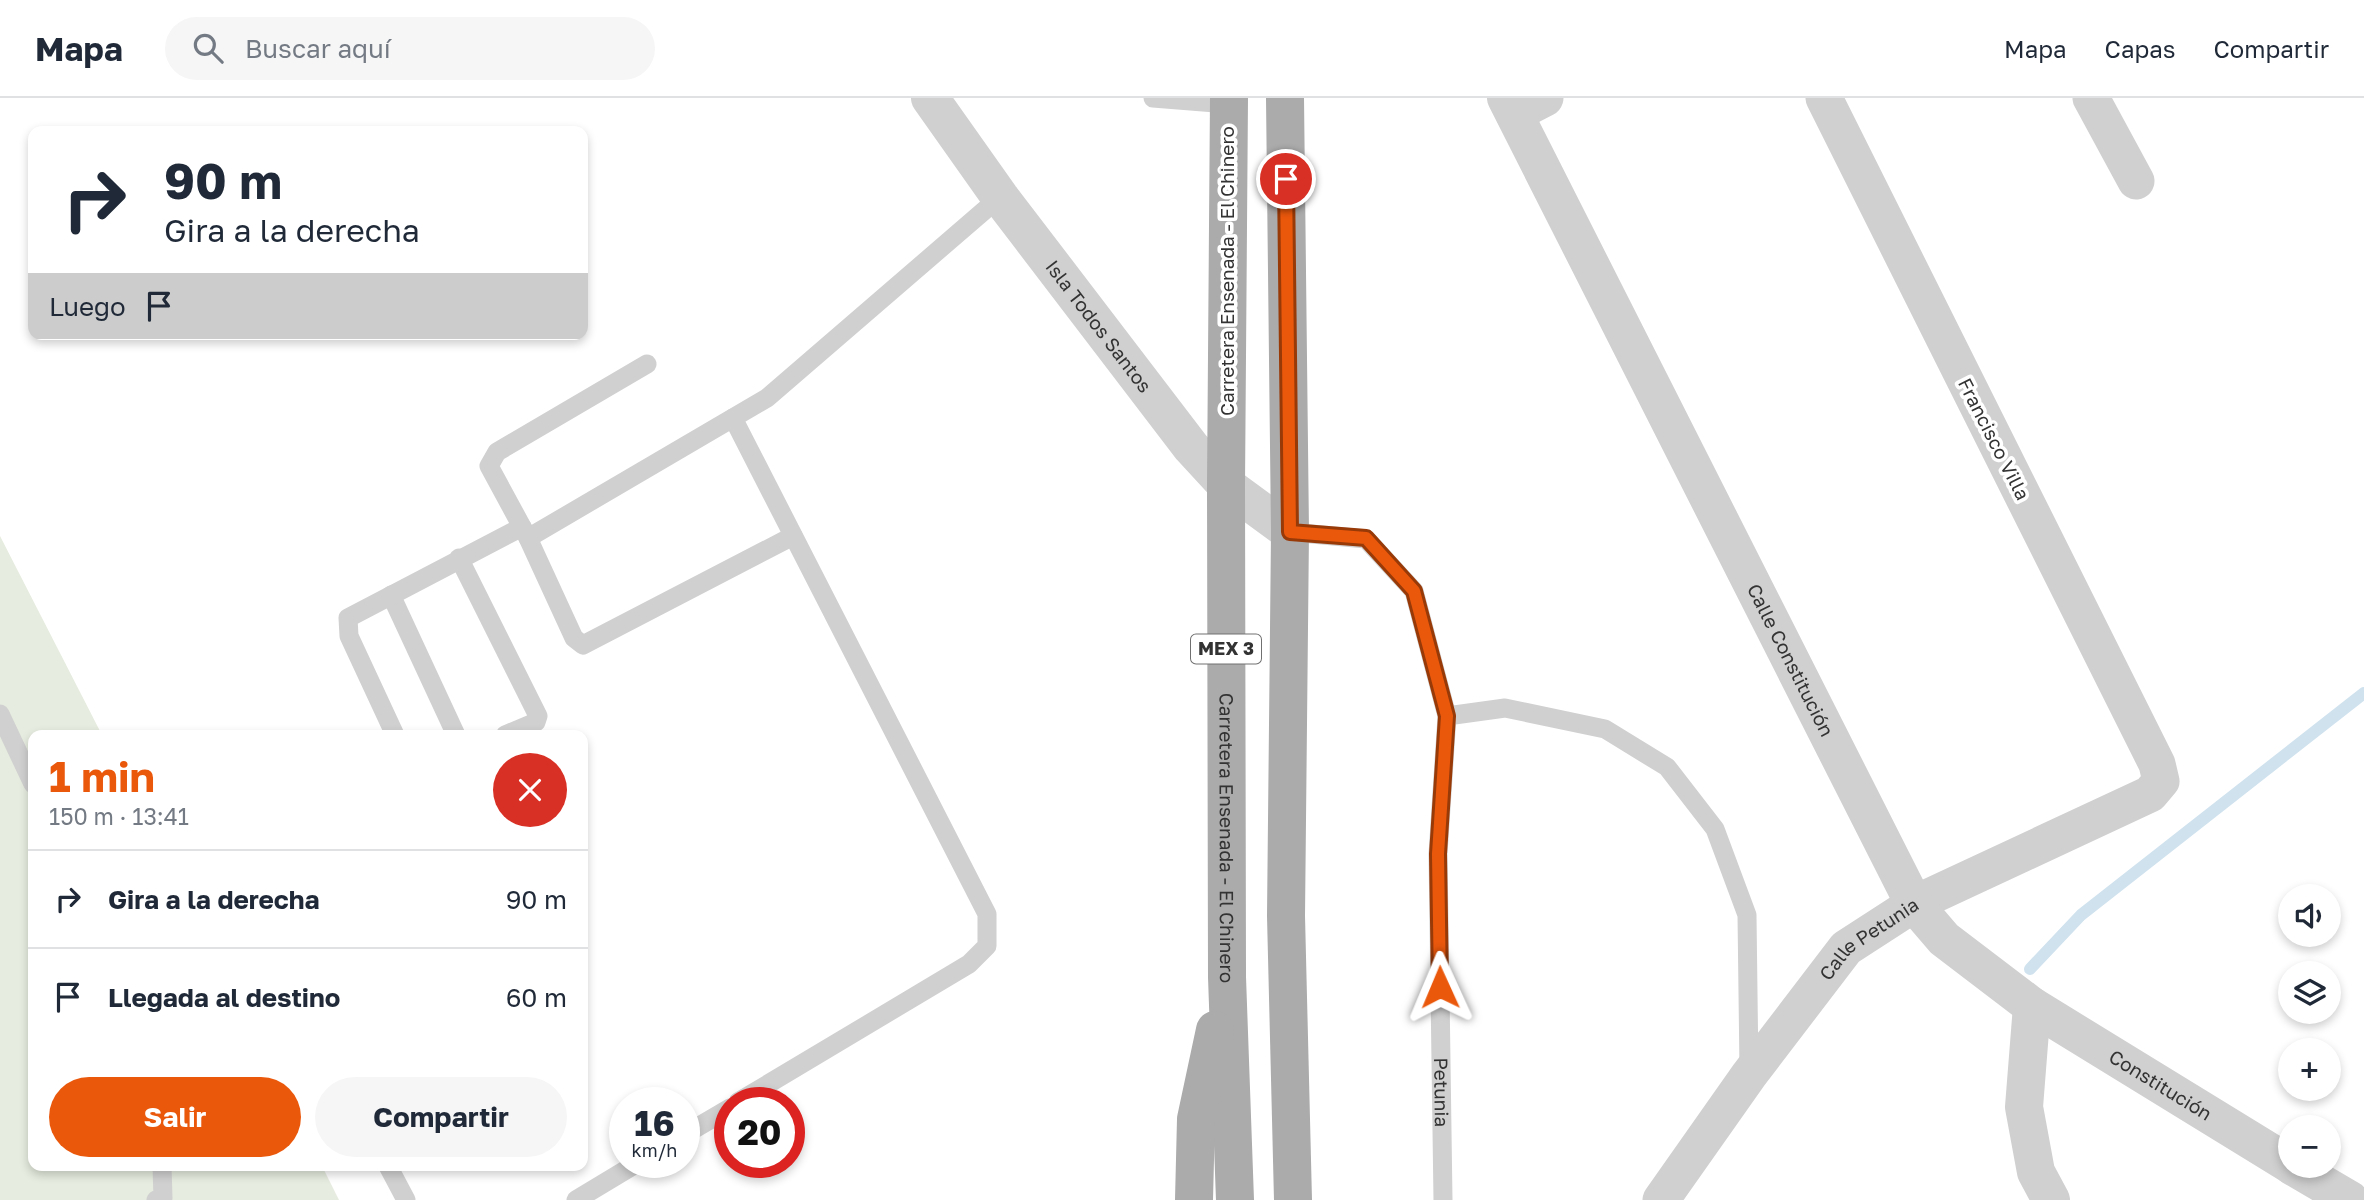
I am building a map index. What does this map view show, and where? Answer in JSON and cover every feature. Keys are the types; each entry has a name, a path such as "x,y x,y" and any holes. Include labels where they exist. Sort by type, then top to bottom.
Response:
{"main road":[{"name":"MEX 3","path":"1285,98 1290,532 1286,916 1293,1200"},
{"name":"Carretera Ensenada - El Chinero","path":"1228,101 1227,977 1235,1200"},
{"path":"1194,1200 1196,1119 1227,977"}],"street":[{"name":"Isla Todos Santos","path":"930,98 1000,197 1191,447 1226,485 1290,532"},
{"name":"Francisco Villa","path":"1824,98 2157,764 2161,781"},
{"path":"2091,98 2136,181"},
{"name":"Calle Constitución","path":"1522,103 1914,904 1944,939 2032,1006"},
{"name":"Calle Petunia","path":"1661,1200 1749,1075 1846,948 1914,904 2150,794 2161,781"},
{"path":"2032,1006 2024,1107 2036,1172 2051,1200"},
{"name":"Constitución","path":"2032,1006 2278,1157"},
{"name":"Constitución","path":"2311,1178 2337,1195"}],"lane":[{"path":"1153,98 1228,101"},
{"path":"393,730 349,636 348,618 459,558 525,532 766,398 1000,197"},
{"path":"647,364 497,452 489,466 525,532 574,638 583,645 793,536"},
{"path":"733,418 987,914 987,946 968,964 763,1087"},
{"name":"Petunia","path":"1290,532 1366,538 1414,591 1447,716 1438,854 1443,1200"},
{"path":"459,558 538,716 536,722 517,730"},
{"path":"391,595 454,730"},
{"path":"1447,716 1505,708 1605,729 1667,767 1715,829 1747,915 1749,1075"},
{"path":"0,714 28,773"},
{"path":"156,1200 163,1198 162,1171"},
{"path":"391,1171 406,1200"},
{"path":"576,1200 612,1178"}],"shaded area":[{"path":"0,536 99,730 28,730 28,1171 324,1171 339,1200 0,1200"}],"waterway":[{"path":"2030,969 2081,915 2364,693"}],"route":[{"path":"1286,179 1290,532 1366,538 1414,591 1447,716 1438,854 1440,987"}]}
